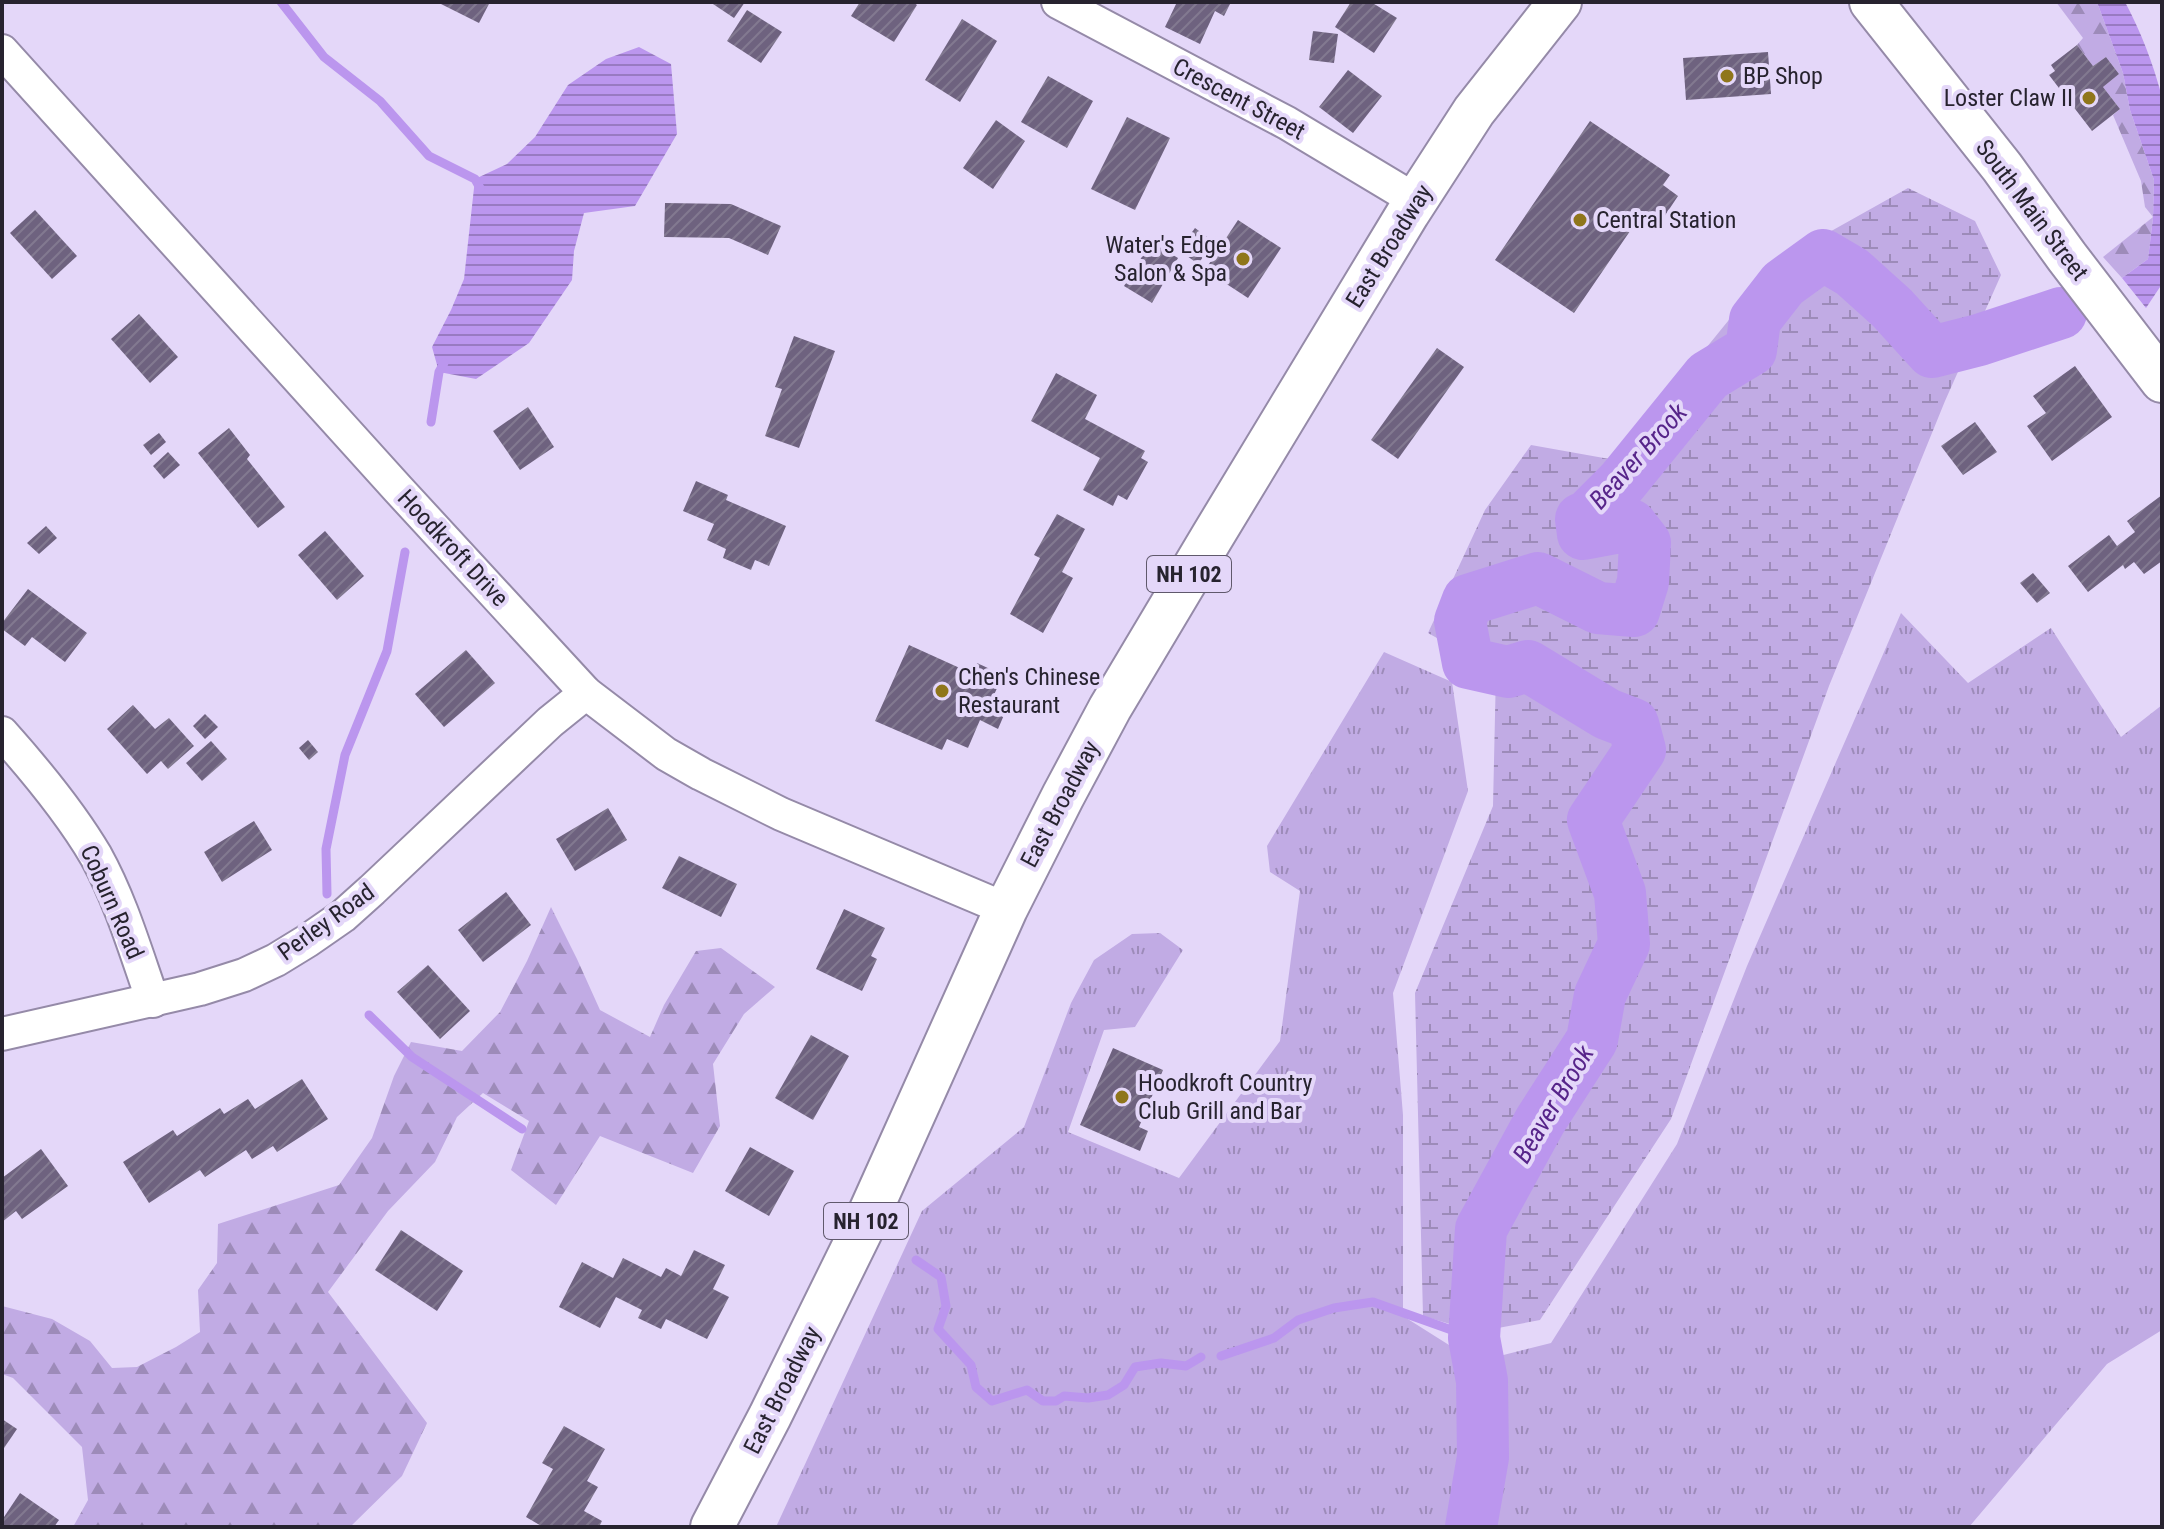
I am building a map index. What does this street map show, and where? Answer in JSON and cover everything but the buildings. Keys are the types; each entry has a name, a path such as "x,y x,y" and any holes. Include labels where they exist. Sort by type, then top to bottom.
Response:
{"main road":[{"name":"East Broadway","path":"712,1527 865,1223 1006,909 1110,708 1474,111 1560,2"},
{"name":"South Main Street","path":"1871,2 2002,167 2162,381"}],"street":[{"name":"Crescent Street","path":"1058,2 1287,123 1417,201"},
{"name":"Hoodkroft Drive","path":"2,51 586,693 666,754 701,774 781,814 1006,909"},
{"name":"Perley Road","path":"2,1034 200,989 244,975 276,960 343,916 550,722 586,693"},
{"name":"Coburn Road","path":"2,733 76,825 97,858 113,892 153,1001"}],"green space":[{"path":"2056,2 2097,2 2123,73 2130,110 2154,180 2153,218 2148,259 2122,278 2103,257 2153,217 2145,207 2141,181 2113,115 2120,109 2103,87 2119,74 2106,57 2093,66 2077,45 2083,38"},
{"path":"1908,188 1975,221 2001,275 1945,401 1829,686 1671,1119 1540,1320 1477,1332 1423,1316 1415,993 1493,806 1496,671 1428,633 1485,510 1531,445 1615,460 1776,262"},
{"path":"1901,613 1968,683 2051,628 2121,737 2162,705 2162,1330 2107,1364 1969,1527 776,1527 922,1211 1024,1127 1071,1003 1094,960 1132,934 1160,933 1183,950 1135,1027 1104,1030 1068,1132 1179,1178 1280,1041 1300,891 1270,872 1267,846 1384,652 1452,682 1468,791 1393,993 1403,1115 1403,1316 1476,1362 1551,1343 1677,1144 1747,966"},
{"path":"551,907 600,1010 650,1037 664,1005 696,951 721,948 775,987 744,1014 713,1064 720,1126 693,1173 600,1136 556,1205 511,1170 529,1121 483,1093 457,1117 435,1162 388,1211 328,1292 427,1423 402,1476 350,1527 73,1527 88,1500 82,1447 13,1378 2,1374 2,1306 52,1319 90,1341 112,1368 137,1367 200,1332 198,1290 217,1263 218,1224 339,1185 372,1138 394,1076 411,1042 462,1051 500,1012"}],"shaded area":[{"path":"2097,2 2125,2 2146,48 2162,97 2162,284 2146,308 2122,278 2148,259 2154,180 2130,110 2123,73"},
{"path":"639,47 671,64 677,134 635,206 584,213 574,251 572,280 529,343 476,379 439,372 432,347 464,279 475,179 507,164 535,137 568,85 606,59"},
{"path":"1494,1342 1493,1365 1504,1437 1473,1527 1445,1527 1455,1508 1473,1448 1475,1414 1469,1346"}],"waterway":[{"path":"281,2 324,57 380,101 429,156 475,179 480,188"},
{"name":"Beaver Brook","path":"1471,1527 1483,1457 1482,1381 1474,1338 1481,1229 1540,1121 1592,1040 1600,995 1624,944 1620,893 1593,820 1640,750 1633,724 1607,714 1528,666 1508,672 1468,663 1460,621 1468,600 1538,578 1598,608 1634,611 1643,582 1645,543 1631,525 1583,534 1581,519 1588,516 1622,482 1708,376 1751,350 1755,320 1783,284 1823,255 1852,272 1892,308 1932,352 2061,313"},
{"path":"431,422 439,372 444,363"},
{"path":"327,894 326,849 345,755 387,651 405,552"},
{"path":"369,1015 412,1057 522,1129"},
{"path":"916,1260 941,1277 946,1306 938,1329 971,1365 976,1387 992,1401 1027,1390 1043,1401 1056,1401 1064,1396 1088,1398 1108,1395 1124,1385 1135,1367 1161,1363 1186,1366 1201,1357"},
{"path":"1221,1356 1274,1338 1298,1320 1334,1308 1373,1302 1474,1338"}],"place":[{"name":"BP Shop","path":"1727,76"},
{"name":"Loster Claw II","path":"2089,98"},
{"name":"Central Station","path":"1580,220"},
{"name":"Water's Edge Salon & Spa","path":"1243,259"},
{"name":"Chen's Chinese Restaurant","path":"942,691"},
{"name":"Hoodkroft Country Club Grill and Bar","path":"1122,1097"}]}
